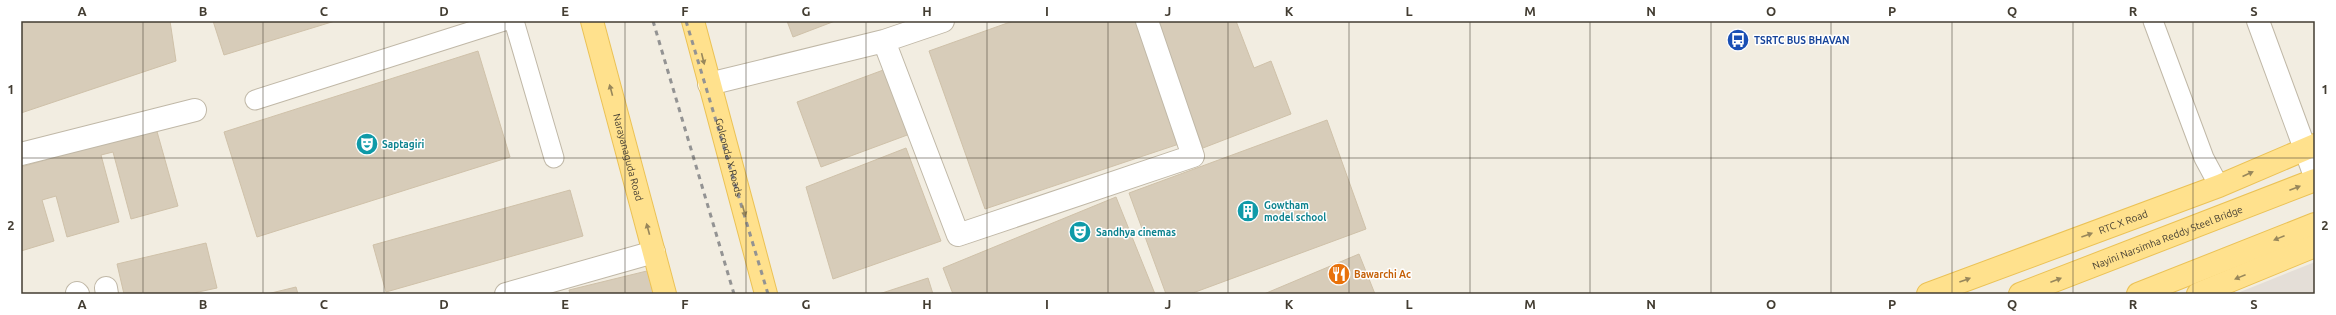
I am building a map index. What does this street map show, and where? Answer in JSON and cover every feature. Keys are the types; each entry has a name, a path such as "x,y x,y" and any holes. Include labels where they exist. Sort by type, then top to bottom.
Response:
{"main road":[{"name":"Narayanaguda Road","path":"592,21 665,294"},
{"name":"Golconda X Roads","path":"693,21 766,294"},
{"name":"RTC X Road","path":"1928,294 2219,186 2310,147"},
{"name":"Nayini Narsimha Reddy Steel Bridge","path":"2020,294 2315,180"},
{"path":"2138,294 2315,224"},
{"path":"2198,294 2315,246"}],"street":[{"path":"709,84 884,41 943,21"},
{"path":"884,41 958,235 1194,156 1147,21"},
{"path":"2258,21 2310,147 2315,176"},
{"path":"21,154 195,110"},
{"path":"506,294 654,252"}],"lane":[{"path":"255,100 504,21"},
{"path":"514,21 554,158"},
{"path":"2153,21 2204,158 2219,186"}],"shaded area":[{"path":"2315,262 2315,294 2235,294"}],"building":[{"path":"21,21 170,21 176,61 21,113"},
{"path":"213,21 335,21 224,55"},
{"path":"787,21 835,21 793,37"},
{"path":"1013,21 1142,21 1182,143 985,209 929,51"},
{"path":"1154,21 1236,21 1254,68 1271,61 1291,114 1203,148"},
{"name":"Saptagiri","path":"478,51 510,157 257,237 224,132"},
{"path":"886,69 910,134 821,167 797,102"},
{"name":"Gowtham model school","path":"1327,120 1366,229 1190,294 1166,294 1129,193"},
{"path":"156,128 178,206 131,219 113,152 101,155 119,222 67,237 56,196 42,200 54,241 21,251 21,167"},
{"path":"906,148 941,241 833,279 806,187"},
{"path":"570,190 583,236 386,292 373,245"},
{"name":"Sandhya cinemas","path":"1116,197 1155,294 953,294 943,268"},
{"path":"206,243 217,288 189,294 124,294 117,264"},
{"name":"Bawarchi Ac","path":"1359,254 1375,294 1264,294"},
{"path":"655,269 662,294 570,294 569,290"},
{"path":"928,278 933,294 879,294"},
{"path":"296,287 298,294 267,294"}],"railway":[{"path":"653,21 734,294"},
{"path":"686,21 768,294"}],"place":[{"name":"TSRTC BUS BHAVAN","path":"1738,40"},
{"name":"Saptagiri","path":"367,144"},
{"name":"Gowtham model school","path":"1248,211"},
{"name":"Sandhya cinemas","path":"1080,232"},
{"name":"Bawarchi Ac","path":"1339,274"}]}
